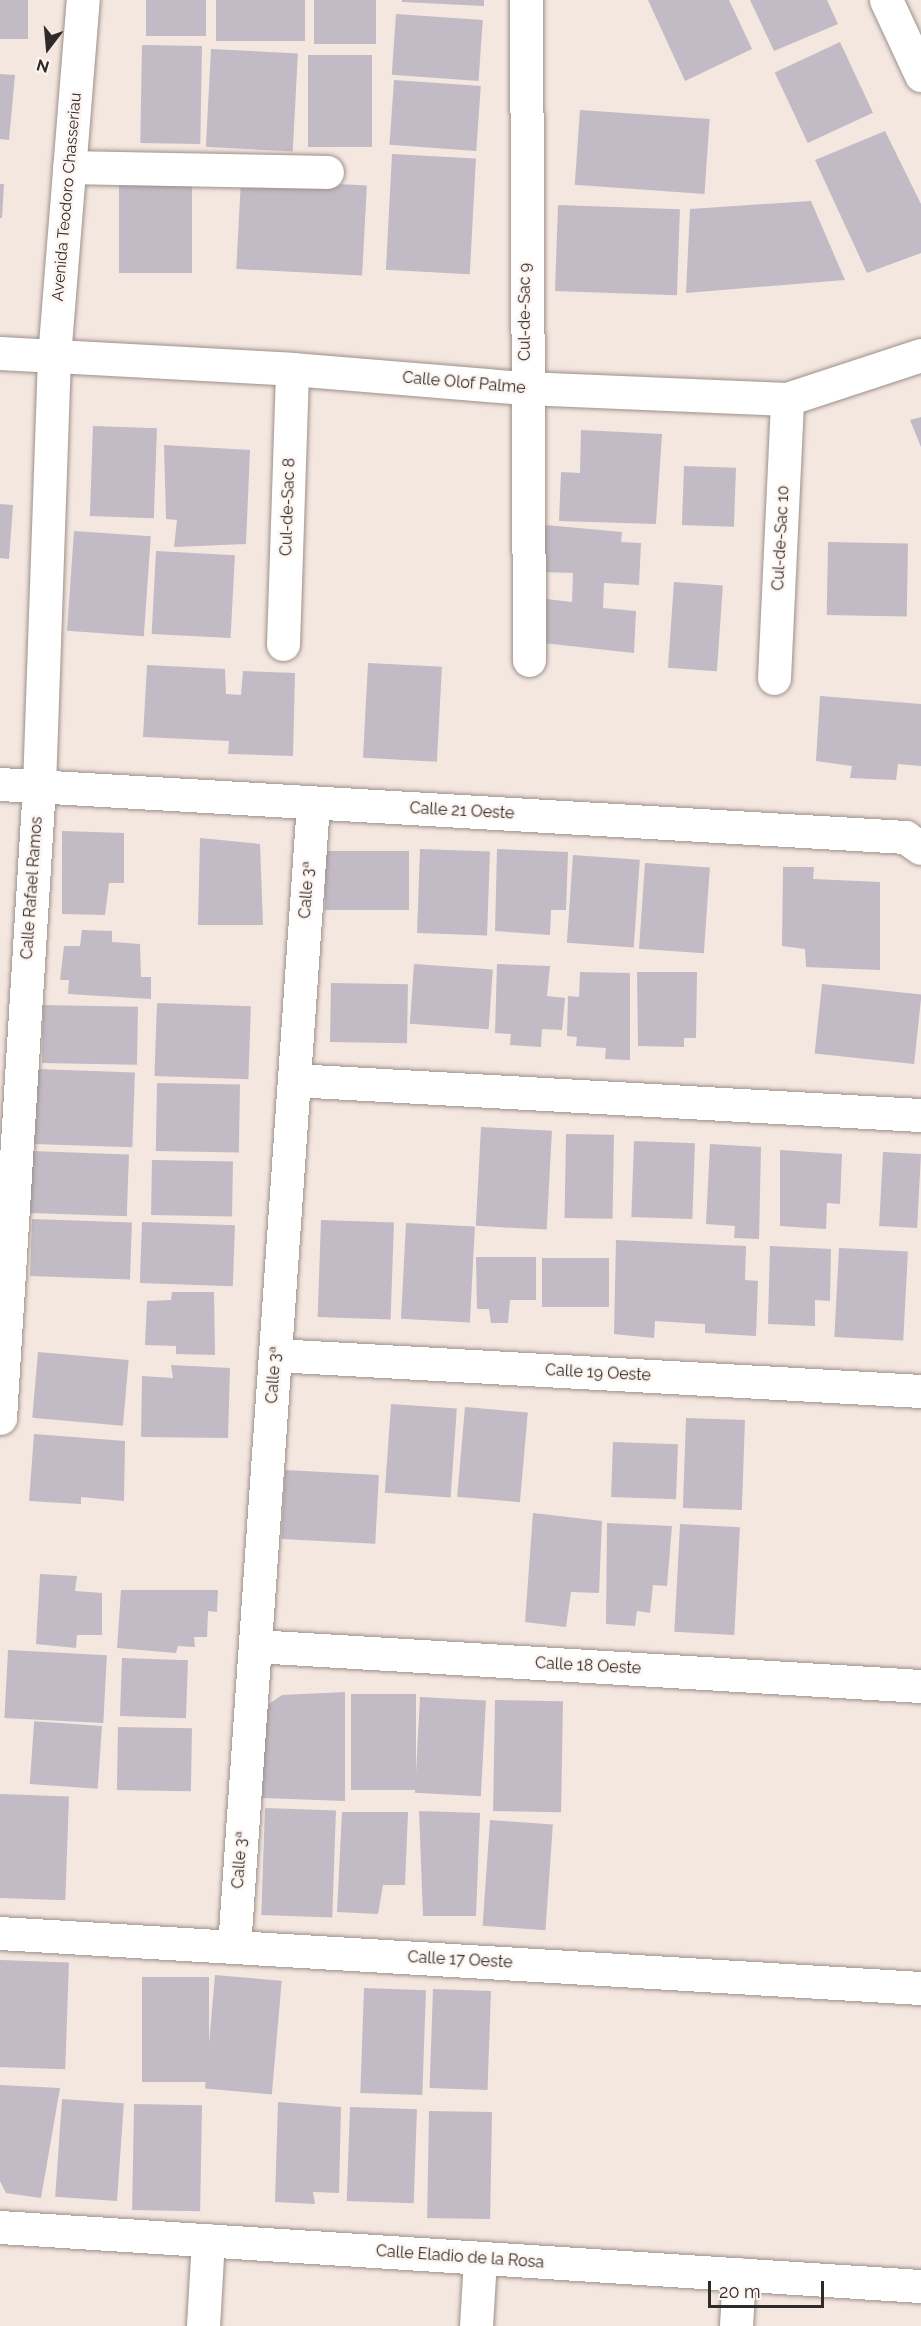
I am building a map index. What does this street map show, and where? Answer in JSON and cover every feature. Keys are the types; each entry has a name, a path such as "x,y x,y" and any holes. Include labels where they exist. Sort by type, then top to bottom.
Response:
{"street":[{"name":"Avenida Teodoro Chasseriau","path":"54,357 83,0"},
{"name":"Cul-de-Sac 9","path":"526,0 525,388 529,660"},
{"path":"886,0 921,75"},
{"path":"69,167 327,172"},
{"name":"Calle Olof Palme","path":"0,353 292,369 525,388 788,399 921,355"},
{"name":"Calle Rafael Ramos","path":"0,1418 11,1051 39,786 54,357"},
{"name":"Cul-de-Sac 8","path":"283,644 292,369"},
{"name":"Cul-de-Sac 10","path":"774,678 788,399"},
{"name":"Calle 21 Oeste","path":"0,784 905,837 921,848"},
{"name":"Calle 3ª","path":"234,1947 313,803"},
{"path":"294,1080 921,1115"},
{"name":"Calle 19 Oeste","path":"275,1355 921,1391"},
{"name":"Calle 18 Oeste","path":"255,1646 921,1686"},
{"name":"Calle 17 Oeste","path":"0,1933 921,1988"},
{"name":"Calle Eladio de la Rosa","path":"0,2227 921,2286"},
{"path":"203,2326 208,2240"},
{"path":"476,2326 480,2258"},
{"path":"736,2326 739,2274"}],"building":[{"path":"0,0 28,0 28,39 0,39"},
{"path":"146,0 206,0 206,36 146,36"},
{"path":"216,0 305,0 305,41 216,41"},
{"path":"314,0 376,0 376,44 314,44"},
{"path":"402,0 484,0 484,6 402,2"},
{"path":"648,0 729,0 752,49 685,81"},
{"path":"750,0 827,0 838,24 774,51"},
{"path":"396,14 483,20 479,81 392,75"},
{"path":"840,42 873,113 808,143 775,72"},
{"path":"142,45 202,46 200,144 140,143"},
{"path":"211,49 298,54 293,151 206,147"},
{"path":"308,55 372,55 372,147 308,147"},
{"path":"0,74 15,75 9,140 0,139"},
{"path":"394,80 481,86 476,151 389,145"},
{"path":"580,110 710,119 704,194 575,185"},
{"path":"885,131 921,204 921,253 867,273 815,160"},
{"path":"392,154 476,158 470,274 386,270"},
{"path":"241,179 367,186 362,275 236,269"},
{"path":"119,181 192,181 192,273 119,273"},
{"path":"0,184 4,184 2,218 0,218"},
{"path":"811,201 845,280 686,293 690,209"},
{"path":"558,205 680,209 677,295 555,291"},
{"path":"921,417 921,447 910,420"},
{"path":"93,426 157,428 154,518 90,516"},
{"path":"581,430 662,434 656,524 559,521 561,472 580,473"},
{"path":"164,445 250,450 246,544 174,547 177,520 166,519"},
{"path":"684,466 736,468 734,527 682,525"},
{"path":"0,504 13,505 9,559 0,558"},
{"path":"545,525 622,532 621,542 641,543 639,585 604,583 603,608 636,611 634,653 543,643 546,599 572,602 573,573 543,572"},
{"path":"74,531 151,536 144,636 67,631"},
{"path":"828,542 908,543 907,616 827,615"},
{"path":"156,551 235,555 231,638 152,634"},
{"path":"674,582 723,585 717,671 668,668"},
{"path":"368,663 442,667 437,762 363,758"},
{"path":"147,665 225,669 226,694 241,695 243,671 295,673 293,756 228,754 229,741 143,737"},
{"path":"820,696 921,704 921,766 898,764 896,780 850,778 852,766 816,761"},
{"path":"62,831 124,833 124,883 109,883 105,915 62,914"},
{"path":"200,838 260,844 263,925 198,925"},
{"path":"420,849 490,851 487,935 417,933"},
{"path":"497,849 568,852 566,910 551,910 550,935 495,931"},
{"path":"325,851 409,851 409,910 325,910"},
{"path":"573,855 640,860 634,947 567,943"},
{"path":"645,863 710,868 704,953 639,949"},
{"path":"783,867 814,867 813,879 880,882 880,970 806,967 805,949 782,946"},
{"path":"82,930 112,931 112,942 140,944 141,977 151,977 151,999 68,994 69,980 60,980 64,946 80,946"},
{"path":"414,964 493,970 489,1029 410,1024"},
{"path":"497,964 550,966 547,996 565,998 562,1030 542,1029 541,1047 510,1045 511,1034 495,1033"},
{"path":"580,972 630,973 630,1060 605,1059 606,1048 576,1046 577,1037 567,1036 568,996 579,997"},
{"path":"637,972 697,972 696,1038 684,1038 684,1047 638,1046"},
{"path":"331,983 408,984 407,1043 330,1042"},
{"path":"822,984 921,994 914,1064 815,1054"},
{"path":"157,1003 251,1006 248,1079 154,1076"},
{"path":"43,1005 138,1007 137,1065 42,1063"},
{"path":"37,1069 135,1072 132,1147 34,1144"},
{"path":"157,1083 240,1084 239,1152 156,1151"},
{"path":"481,1127 552,1131 547,1230 476,1226"},
{"path":"566,1134 614,1135 613,1219 565,1218"},
{"path":"634,1141 695,1143 692,1219 631,1217"},
{"path":"710,1144 761,1147 759,1239 734,1238 735,1226 706,1224"},
{"path":"780,1150 842,1154 840,1204 827,1203 826,1229 780,1226"},
{"path":"32,1151 129,1154 127,1216 30,1213"},
{"path":"883,1152 921,1154 917,1228 879,1226"},
{"path":"152,1160 233,1161 232,1216 151,1215"},
{"path":"32,1219 132,1222 130,1279 30,1276"},
{"path":"321,1220 394,1223 391,1319 318,1317"},
{"path":"142,1222 235,1225 233,1286 140,1283"},
{"path":"406,1223 475,1227 470,1322 401,1319"},
{"path":"616,1240 746,1246 745,1280 758,1281 756,1336 705,1333 705,1324 655,1321 654,1338 614,1334"},
{"path":"770,1246 831,1249 830,1301 815,1300 815,1326 768,1324"},
{"path":"839,1248 908,1252 903,1340 834,1337"},
{"path":"476,1257 536,1257 536,1300 510,1300 508,1323 491,1323 489,1309 477,1309"},
{"path":"542,1258 609,1258 609,1307 542,1307"},
{"path":"172,1292 214,1292 215,1355 176,1354 176,1346 145,1345 147,1301 171,1300"},
{"path":"38,1352 129,1360 123,1426 32,1418"},
{"path":"171,1365 230,1368 228,1438 141,1437 142,1376 173,1378"},
{"path":"391,1404 457,1409 451,1497 385,1493"},
{"path":"465,1407 528,1412 520,1502 457,1497"},
{"path":"686,1418 745,1420 742,1510 683,1508"},
{"path":"34,1434 125,1441 124,1501 81,1497 81,1504 29,1501"},
{"path":"613,1442 678,1444 676,1499 611,1497"},
{"path":"285,1470 379,1475 375,1544 281,1539"},
{"path":"533,1513 602,1521 599,1593 571,1592 566,1627 525,1622"},
{"path":"607,1523 672,1526 667,1586 653,1585 650,1613 637,1611 635,1626 606,1624"},
{"path":"680,1524 740,1527 734,1635 674,1632"},
{"path":"40,1574 77,1576 75,1591 102,1593 102,1635 77,1635 76,1648 36,1644"},
{"path":"121,1590 218,1590 217,1612 208,1611 207,1637 194,1637 195,1647 178,1646 176,1653 117,1648"},
{"path":"8,1650 107,1655 103,1723 4,1718"},
{"path":"122,1658 188,1660 186,1718 120,1716"},
{"path":"345,1692 345,1801 262,1798 265,1707 282,1695"},
{"path":"351,1694 416,1694 416,1790 351,1790"},
{"path":"420,1697 486,1700 481,1796 415,1793"},
{"path":"495,1700 563,1701 561,1812 493,1811"},
{"path":"34,1721 102,1726 98,1789 30,1784"},
{"path":"118,1727 192,1728 191,1791 117,1790"},
{"path":"0,1794 69,1796 65,1900 0,1898"},
{"path":"265,1808 336,1810 332,1917 261,1915"},
{"path":"419,1811 480,1813 476,1916 423,1916"},
{"path":"342,1812 408,1812 405,1885 383,1885 378,1914 337,1912"},
{"path":"490,1820 553,1824 545,1930 483,1926"},
{"path":"0,1960 69,1962 65,2069 0,2067"},
{"path":"215,1975 282,1981 272,2094 205,2089"},
{"path":"142,1977 209,1977 209,2082 142,2082"},
{"path":"364,1988 426,1990 422,2095 360,2093"},
{"path":"433,1989 491,1991 488,2090 430,2088"},
{"path":"0,2085 60,2088 41,2198 6,2193 0,2181"},
{"path":"62,2099 124,2103 117,2201 55,2197"},
{"path":"278,2102 341,2107 339,2193 313,2192 315,2204 275,2202"},
{"path":"134,2104 202,2105 200,2211 132,2210"},
{"path":"350,2107 417,2109 414,2203 347,2201"},
{"path":"429,2111 492,2112 490,2219 427,2218"}]}
